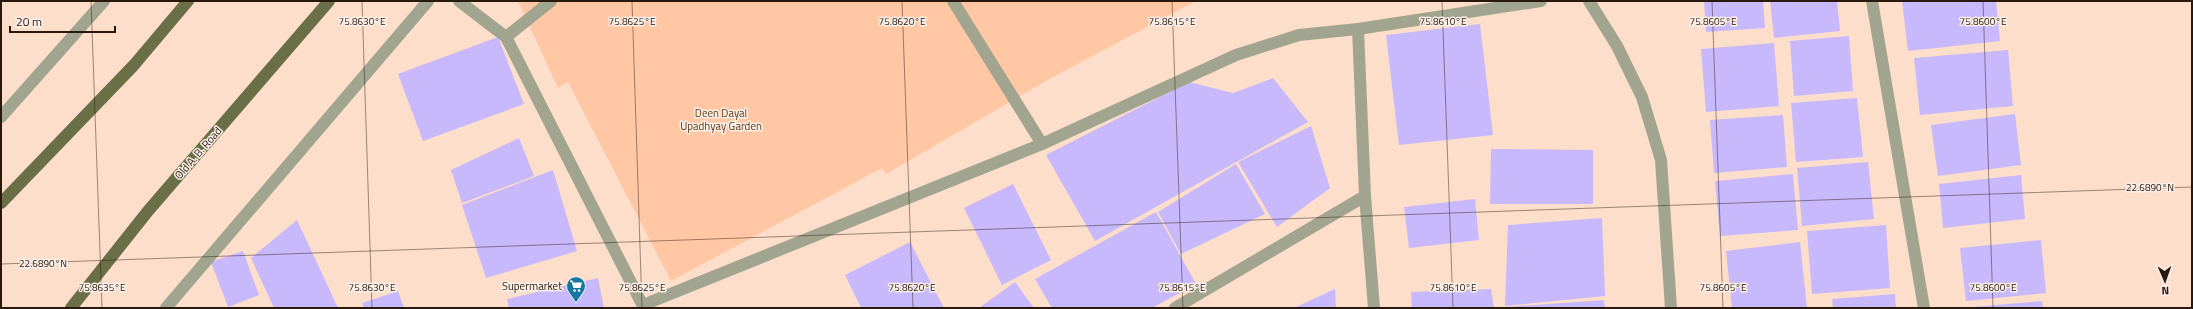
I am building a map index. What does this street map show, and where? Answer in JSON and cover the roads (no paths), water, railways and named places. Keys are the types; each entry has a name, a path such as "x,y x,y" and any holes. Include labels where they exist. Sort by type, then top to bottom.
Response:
{"main road":[{"path":"1,203 134,65 188,1"},
{"name":"Old A. B. Road","path":"71,308 148,211 329,1"}],"street":[{"path":"1,117 104,1"},
{"path":"166,308 428,1"},
{"path":"459,1 506,36 643,306 1042,144 1236,55 1299,35 1358,29 1541,1"},
{"path":"506,36 551,1"},
{"path":"952,1 1042,144"},
{"path":"1589,1 1617,46 1642,97 1661,160 1671,308"},
{"path":"1872,1 1924,308"},
{"path":"1358,29 1365,196 1374,308"},
{"path":"1175,308 1365,196"}],"place":[{"name":"Supermarket","path":"576,303"}],"park label":[{"name":"Deen Dayal Upadhyay Garden","path":"721,119"}]}
